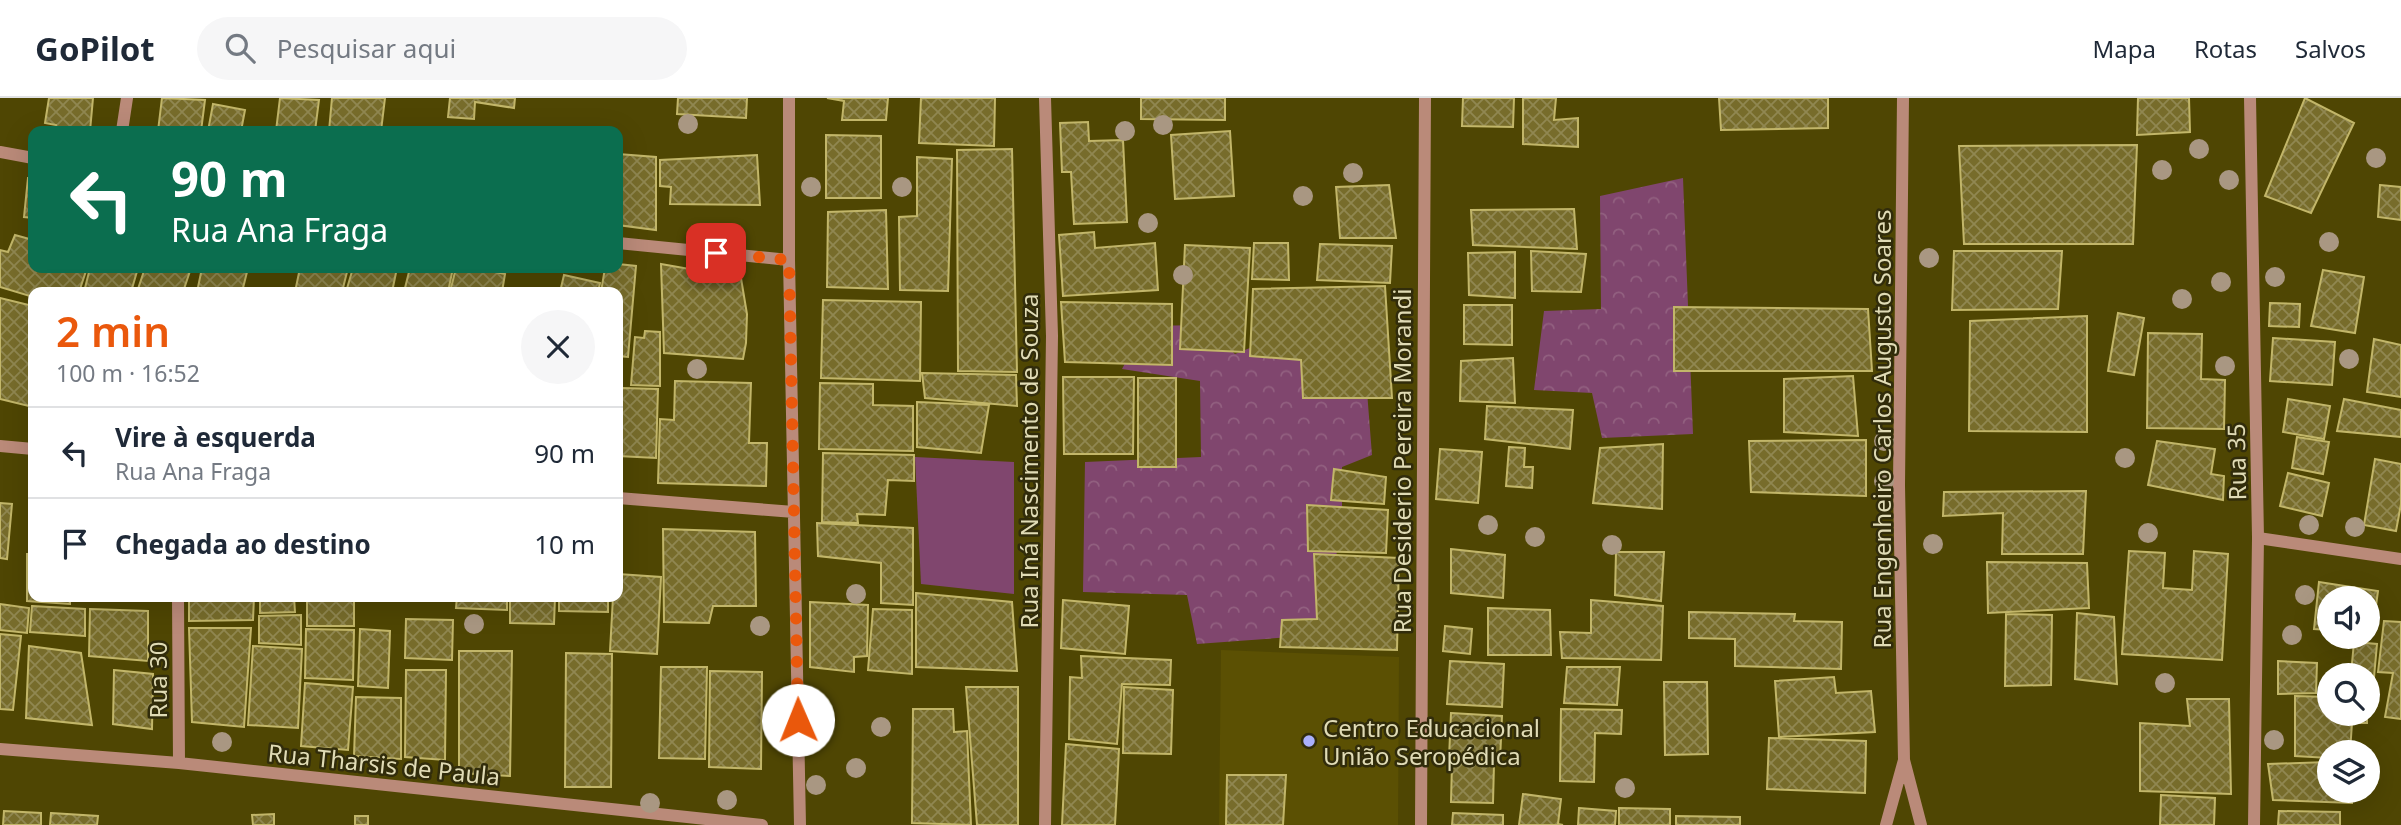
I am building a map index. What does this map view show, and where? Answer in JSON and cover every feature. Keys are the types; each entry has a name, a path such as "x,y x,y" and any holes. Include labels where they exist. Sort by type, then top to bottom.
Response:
{"street":[{"path":"123,126 127,98"},
{"path":"789,98 789,260 800,825"},
{"name":"Rua Iná Nascimento de Souza","path":"1045,98 1052,336 1045,825"},
{"name":"Rua Desiderio Pereira Morandi","path":"1421,825 1425,98"},
{"name":"Rua Engenheiro Carlos Augusto Soares","path":"1903,98 1899,485 1904,760 1921,825"},
{"name":"Rua 35","path":"2250,98 2258,538 2254,825"},
{"path":"0,152 28,157"},
{"path":"623,243 789,260"},
{"path":"0,446 28,449"},
{"path":"623,499 794,512"},
{"path":"2258,538 2401,559"},
{"name":"Rua 30","path":"178,602 179,763"},
{"name":"Rua Tharsis de Paula","path":"0,749 179,763 762,825"},
{"name":"Rua Engenheiro Carlos Augusto Soares","path":"1886,825 1904,760"}],"shaded area":[{"name":"Centro Educacional União Seropédica","path":"1221,650 1399,657 1398,825 1219,825"}],"green space":[{"path":"1683,178 1693,434 1602,438 1592,393 1534,390 1544,311 1601,309 1600,196"},
{"path":"1204,325 1235,354 1277,337 1364,353 1372,455 1342,467 1342,507 1310,512 1338,547 1319,635 1197,644 1187,595 1083,592 1085,462 1201,457 1200,381 1122,369 1145,326"},
{"path":"915,457 1014,462 1014,594 921,584"}],"building":[{"path":"49,98 93,98 90,126 56,126 45,123"},
{"path":"162,98 205,100 202,126 159,126"},
{"path":"280,98 319,100 316,126 277,126"},
{"path":"332,98 385,98 382,126 329,126"},
{"path":"450,98 515,98 514,108 475,102 474,119 448,117"},
{"path":"678,98 747,98 746,118 677,114"},
{"path":"827,98 888,98 886,120 842,120 844,101"},
{"path":"921,98 995,98 994,146 919,143"},
{"path":"1141,98 1225,98 1225,120 1141,119"},
{"path":"1463,98 1514,98 1513,127 1462,126"},
{"path":"1523,98 1556,98 1554,120 1578,118 1578,147 1523,144"},
{"path":"1719,98 1828,98 1828,128 1721,130"},
{"path":"2138,98 2189,98 2190,132 2137,135"},
{"path":"2305,98 2354,123 2311,213 2265,196"},
{"path":"213,104 245,110 242,126 209,126"},
{"path":"1088,122 1089,141 1123,140 1127,222 1074,224 1071,172 1062,172 1060,123"},
{"path":"1230,131 1234,196 1175,199 1171,135"},
{"path":"826,135 881,136 881,198 826,198"},
{"path":"2137,145 2133,244 1964,244 1959,146"},
{"path":"1012,149 1017,372 958,371 957,150"},
{"path":"623,154 656,157 656,230 623,226"},
{"path":"757,155 760,205 670,204 671,187 660,186 660,160"},
{"path":"917,157 952,159 948,291 900,290 899,217 917,216"},
{"path":"28,178 28,217 24,217"},
{"path":"1389,185 1396,238 1340,238 1336,187"},
{"path":"2380,185 2401,187 2401,220 2378,217"},
{"path":"1574,209 1577,249 1473,245 1471,210"},
{"path":"886,210 888,289 827,287 828,212"},
{"path":"1094,232 1095,248 1155,243 1158,290 1063,296 1059,235"},
{"path":"15,235 28,239 28,273 85,273 81,287 28,287 28,295 0,287 0,250 8,252"},
{"path":"1254,243 1288,243 1289,280 1252,279"},
{"path":"1320,244 1392,246 1390,283 1317,280"},
{"path":"1185,245 1250,248 1244,352 1180,349"},
{"path":"1531,251 1586,254 1581,292 1532,291"},
{"path":"1954,251 2062,251 2058,309 1952,310"},
{"path":"1515,252 1515,298 1469,295 1468,253"},
{"path":"661,264 741,278 747,314 743,359 664,353"},
{"path":"623,265 636,266 628,357 623,356 623,287 602,287 604,273 623,273"},
{"path":"2323,270 2364,277 2355,333 2311,326"},
{"path":"89,273 137,273 132,287 85,287"},
{"path":"143,273 189,273 185,287 139,287"},
{"path":"201,273 247,273 243,287 198,287"},
{"path":"299,273 347,273 343,287 296,287"},
{"path":"352,273 396,273 393,287 347,287"},
{"path":"409,273 452,273 449,287 405,287"},
{"path":"455,273 505,274 503,287 451,287"},
{"path":"564,275 600,283 599,287 561,287"},
{"path":"1385,286 1392,398 1303,398 1301,360 1250,356 1253,289"},
{"path":"0,298 28,305 28,406 0,399"},
{"path":"823,300 921,302 920,381 821,378"},
{"path":"1061,302 1172,304 1172,365 1065,362"},
{"path":"2270,303 2300,304 2299,327 2269,326"},
{"path":"1464,305 1512,305 1512,345 1464,344"},
{"path":"1674,307 1868,309 1872,371 1674,371"},
{"path":"2118,313 2144,318 2134,375 2108,371"},
{"path":"2087,316 2087,432 1969,431 1970,321"},
{"path":"645,331 660,332 660,386 631,385 635,337 644,338"},
{"path":"2148,333 2202,334 2201,379 2225,380 2224,429 2147,428"},
{"path":"2273,338 2335,342 2332,385 2270,381"},
{"path":"2374,339 2401,345 2401,397 2367,392"},
{"path":"1513,358 1515,403 1460,401 1461,361"},
{"path":"922,373 1016,375 1017,406 925,398"},
{"path":"1853,376 1858,436 1784,432 1784,379"},
{"path":"1063,377 1134,377 1133,454 1064,454"},
{"path":"1138,378 1176,378 1176,467 1138,467"},
{"path":"675,381 751,383 749,443 767,443 766,486 658,483 660,419 674,420"},
{"path":"820,383 873,384 873,405 913,406 913,451 819,449"},
{"path":"623,388 658,389 656,458 623,456"},
{"path":"2288,399 2330,406 2324,439 2283,432"},
{"path":"2344,399 2401,410 2401,437 2337,431"},
{"path":"917,402 989,405 981,453 917,447"},
{"path":"1487,406 1573,410 1570,449 1485,439"},
{"path":"2297,437 2329,442 2323,474 2292,468"},
{"path":"1866,440 1866,496 1751,492 1749,441"},
{"path":"2157,441 2215,449 2211,474 2224,476 2223,500 2148,485"},
{"path":"1663,444 1662,509 1593,503 1600,448"},
{"path":"1509,447 1525,448 1524,467 1533,467 1532,488 1506,486"},
{"path":"1440,449 1482,452 1478,503 1436,499"},
{"path":"823,453 914,455 914,481 888,480 885,515 857,514 858,523 822,522"},
{"path":"2375,459 2401,464 2401,504 2396,531 2364,525"},
{"path":"1334,469 1386,477 1384,504 1331,500"},
{"path":"2288,473 2329,483 2322,516 2280,506"},
{"path":"2086,491 2083,554 2002,554 2003,513 1943,516 1944,492"},
{"path":"0,503 12,504 7,559 0,558"},
{"path":"1307,505 1388,510 1386,553 1308,551"},
{"path":"817,523 913,528 913,605 881,603 881,563 818,556"},
{"path":"663,529 755,532 756,606 713,606 709,623 664,622"},
{"path":"1451,549 1505,555 1503,598 1451,593"},
{"path":"2129,551 2165,553 2163,588 2192,590 2194,551 2228,554 2222,660 2122,654"},
{"path":"1616,552 1664,552 1661,601 1615,595"},
{"path":"27,554 28,554 28,601"},
{"path":"1314,554 1399,558 1397,650 1280,647 1282,620 1317,619"},
{"path":"1987,562 2087,563 2089,608 1988,613"},
{"path":"623,574 661,577 657,654 610,651 613,602 623,602"},
{"path":"2319,582 2345,586 2319,586"},
{"path":"916,593 1012,602 1017,671 916,667"},
{"path":"1063,600 1129,606 1125,654 1061,648"},
{"path":"1591,600 1663,606 1661,660 1562,658 1560,632 1591,633"},
{"path":"2317,601 2317,629 2314,629"},
{"path":"189,602 254,602 253,620 189,621"},
{"path":"260,602 294,602 295,612 260,613"},
{"path":"307,602 354,602 354,626 307,626"},
{"path":"457,602 507,602 507,610 456,608"},
{"path":"510,602 555,602 554,624 510,623"},
{"path":"559,602 608,602 608,612 559,611"},
{"path":"810,602 868,605 867,656 854,657 854,672 810,667"},
{"path":"0,604 29,608 27,633 0,630"},
{"path":"32,606 85,609 85,636 30,632"},
{"path":"1488,608 1550,610 1551,655 1488,655"},
{"path":"90,609 148,611 148,661 89,656"},
{"path":"873,609 912,610 912,674 868,670"},
{"path":"1689,612 1795,614 1794,621 1842,622 1841,669 1735,666 1735,639 1689,638"},
{"path":"2077,613 2114,617 2117,684 2075,679"},
{"path":"2006,614 2052,615 2051,685 2005,686"},
{"path":"301,615 301,645 259,643 259,616"},
{"path":"406,619 453,620 452,660 405,658"},
{"path":"2384,621 2401,622 2401,719 2385,717 2393,673 2380,672"},
{"path":"1445,626 1472,629 1470,654 1443,651"},
{"path":"189,628 251,628 244,727 192,722"},
{"path":"306,629 354,630 353,680 305,678"},
{"path":"360,629 390,631 388,688 358,686"},
{"path":"0,634 21,636 13,710 0,709"},
{"path":"29,646 81,653 92,725 26,718"},
{"path":"253,646 302,649 298,728 248,725"},
{"path":"2353,649 2377,649 2375,663 2352,663"},
{"path":"459,651 512,651 510,776 459,773"},
{"path":"566,653 612,654 611,787 565,787"},
{"path":"1081,656 1171,660 1170,685 1122,684 1117,744 1069,739 1070,677 1082,678"},
{"path":"1450,661 1504,664 1502,707 1447,704"},
{"path":"2278,661 2317,663 2316,693 2278,694"},
{"path":"661,667 707,667 705,759 659,758"},
{"path":"1567,667 1620,667 1617,705 1564,703"},
{"path":"114,670 153,674 152,729 113,724"},
{"path":"406,670 446,670 445,760 405,757"},
{"path":"710,671 762,672 761,769 709,767"},
{"path":"1834,677 1836,693 1871,691 1875,732 1779,737 1775,681"},
{"path":"1664,682 1707,682 1708,754 1665,755"},
{"path":"305,683 353,687 348,750 301,746"},
{"path":"966,687 1018,687 1018,825 977,825"},
{"path":"1124,687 1173,690 1171,754 1123,753"},
{"path":"2295,696 2317,697 2317,726 2352,726 2351,740 2317,740 2317,757 2295,756"},
{"path":"356,697 401,698 401,759 354,756"},
{"path":"2187,699 2229,699 2231,794 2140,791 2140,723 2190,726"},
{"path":"913,709 953,709 954,732 967,731 971,825 912,823"},
{"path":"1561,709 1622,710 1621,734 1595,733 1594,782 1560,781"},
{"path":"1451,713 1502,716 1500,761 1449,758"},
{"path":"1769,738 1866,741 1865,793 1767,789"},
{"path":"1066,744 1119,749 1115,825 1062,825"},
{"path":"2317,762 2317,802 2273,800 2268,764"},
{"path":"1452,763 1494,764 1493,803 1451,802"},
{"path":"1227,775 1286,775 1283,825 1226,825"},
{"path":"1523,794 1561,799 1558,824 1563,825 1519,825"},
{"path":"2161,795 2215,798 2214,825 2160,825"},
{"path":"1579,808 1616,811 1615,825 1578,825"},
{"path":"1619,808 1670,809 1670,825 1619,825"},
{"path":"4,811 41,813 41,825 3,825"},
{"path":"2279,811 2340,812 2340,825 2278,825"},
{"path":"51,813 98,816 97,825 50,825"},
{"path":"1453,813 1503,815 1503,825 1452,825"},
{"path":"274,814 274,825 253,825 252,815"},
{"path":"355,816 368,816 368,825 355,825"},
{"path":"1676,816 1740,817 1740,825 1676,825"}],"place":[{"name":"Centro Educacional União Seropédica","path":"1309,741"}],"route":[{"path":"716,253 789,260 798,720"}]}
